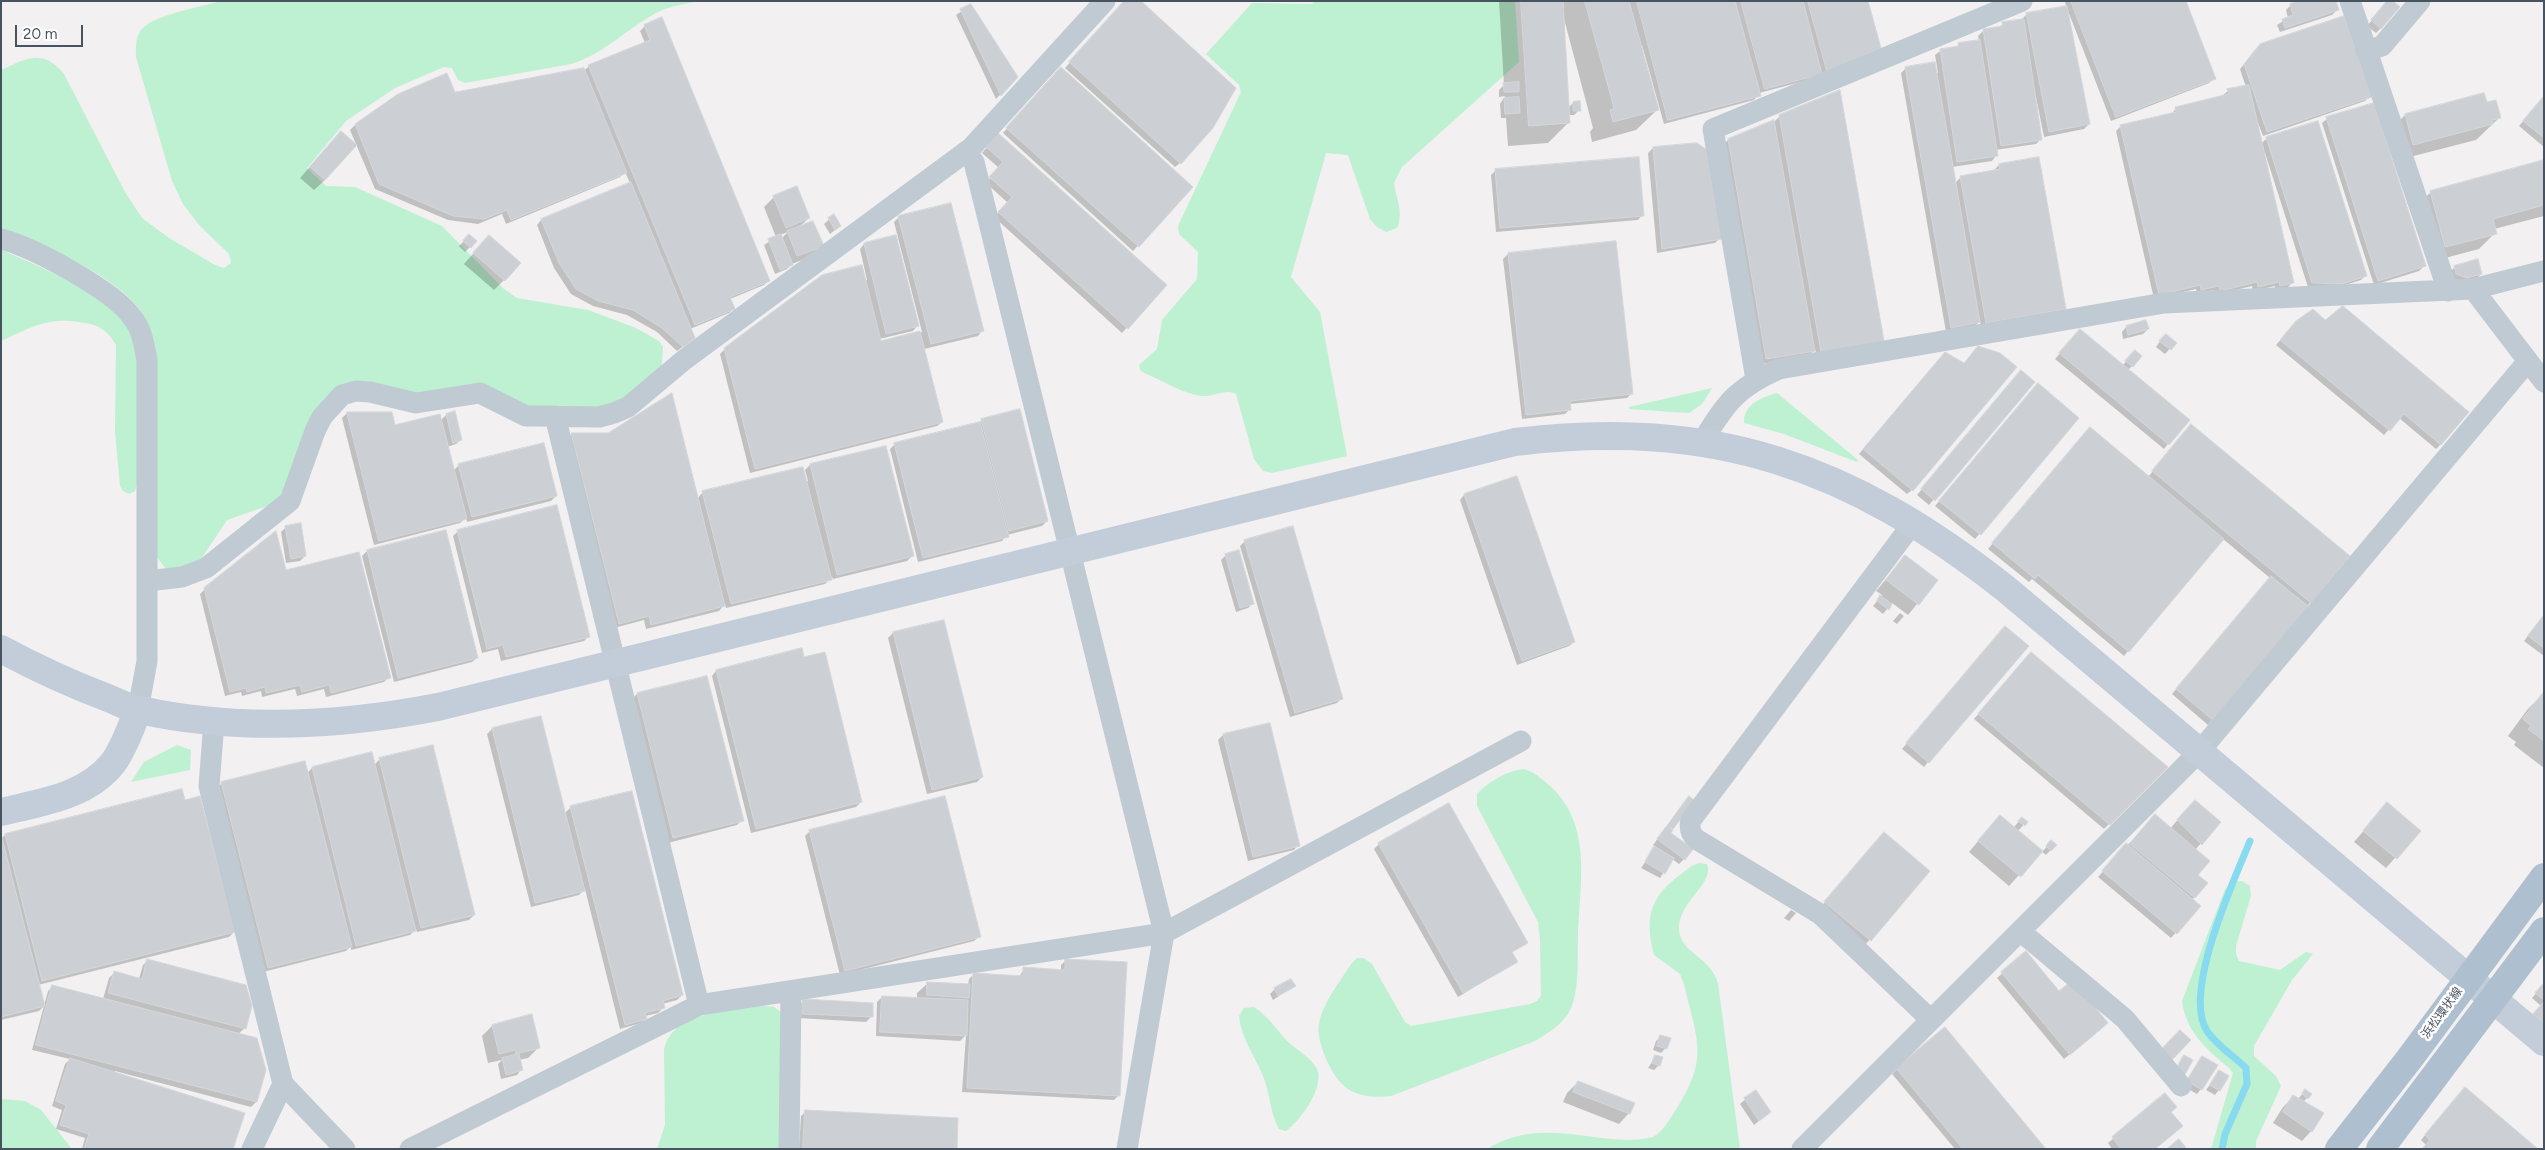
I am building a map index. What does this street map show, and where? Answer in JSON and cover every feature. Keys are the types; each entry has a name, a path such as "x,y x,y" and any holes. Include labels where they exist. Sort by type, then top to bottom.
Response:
{"main road":[{"name":"浜松環状線","path":"2339,1149 2410,1058 2544,877"},
{"path":"2380,1149 2544,931"}],"street":[{"path":"147,581 182,577 201,571 290,501 315,431 322,417 342,395 356,390 416,403 480,393 526,416 599,417 628,407 684,360 965,152 1105,1"},
{"path":"1756,378 1713,130 2022,1"},
{"path":"2350,1 2448,290"},
{"path":"2366,51 2382,46 2420,1"},
{"path":"965,152 974,162 1164,933 1127,1149"},
{"path":"1,239 30,251 101,289 119,301 134,318 143,338 147,360 147,661 138,710 114,761 100,777 83,789 64,796 1,812"},
{"path":"1702,442 1725,406 1736,393 1756,378 1779,369 2164,302 2473,289 2544,271"},
{"path":"2473,289 2544,382"},
{"path":"1802,1149 2199,752 2528,361"},
{"path":"555,416 699,1006"},
{"path":"1,649 81,688 138,710 214,722 270,725 326,724 382,718 438,707 1515,442 1562,436 1608,434 1655,436 1702,442 1757,454 1847,486 1913,523 1953,549 2006,589 2544,1042"},
{"path":"1913,523 1691,820 1689,827 1691,834 1696,839 1820,914 1931,1020"},
{"path":"214,722 209,786 282,1084 345,1149"},
{"path":"410,1149 699,1006 1164,933 1521,742"},
{"path":"2020,931 2125,1019 2181,1086"},
{"path":"789,1149 791,991"},
{"path":"252,1149 282,1084"}],"green space":[{"path":"221,1 699,1 662,10 647,18 595,54 571,64 465,83 458,80 452,68 444,67 395,88 346,121 307,168 326,186 355,187 442,226 504,289 517,298 588,310 636,328 659,341 663,347 662,364 657,372 623,400 598,408 537,408 417,395 355,382 283,496 270,505 227,520 201,559 173,570 165,568 157,557 157,359 150,329 142,312 130,298 115,286 78,263 1,229 1,70 34,58 42,58 56,66 64,74 125,192 142,218 169,238 215,265 224,268 231,263 229,254 199,225 183,204 172,181 136,57 136,41 140,31 150,23 180,11"},
{"path":"1314,1 1515,1 1519,62 1402,167 1394,183 1400,211 1397,228 1386,232 1377,227 1370,219 1348,155 1326,153 1291,277 1320,312 1347,456 1272,473 1263,471 1254,459 1236,394 1224,392 1202,396 1187,393 1144,373 1140,370 1139,365 1157,349 1162,320 1197,279 1198,252 1179,234 1178,226 1241,92 1239,85 1206,54 1252,3 1312,4"},
{"path":"1,250 32,263 86,291 116,313 125,324 133,342 137,361 137,485 135,491 129,494 123,491 120,486 115,431 116,345 101,328 85,323 68,321 48,322 1,341"},
{"path":"1712,388 1702,404 1689,413 1629,409 1629,407"},
{"path":"1777,393 1858,460 1857,462 1784,434 1744,423 1750,407 1765,397"},
{"path":"177,745 191,750 190,770 131,782 144,762"},
{"path":"1524,769 1543,780 1563,801 1572,818 1578,836 1581,855 1581,875 1578,972 1576,991 1571,1008 1556,1027 1535,1041 1391,1096 1366,1096 1349,1089 1341,1083 1329,1066 1321,1043 1319,1028 1321,1016 1328,1000 1351,964 1357,958 1364,958 1372,964 1405,1022 1411,1026 1530,1004 1537,1001 1541,996 1538,922 1477,806 1477,794 1487,785 1505,774"},
{"path":"1699,863 1707,864 1708,871 1702,885 1684,909 1679,928 1680,936 1689,949 1709,967 1718,983 1740,1149 1487,1149 1508,1139 1530,1134 1573,1134 1634,1140 1653,1137 1666,1126 1686,1093 1693,1077 1698,1049 1693,1020 1680,974 1654,955 1650,932 1651,912 1660,894 1667,886 1690,867"},
{"path":"2242,881 2250,886 2251,896 2236,946 2236,954 2239,961 2280,970 2306,952 2313,954 2292,980 2254,1046 2254,1056 2276,1076 2281,1086 2256,1141 2256,1149 2211,1149 2233,1073 2206,1047 2193,1031 2184,1012 2182,1001 2225,889 2233,882"},
{"path":"762,1006 774,1007 782,1013 782,1149 657,1149 665,1125 664,1052 668,1039 677,1028 703,1016 735,1009"},
{"path":"1254,1007 1268,1018 1286,1040 1311,1061 1317,1069 1319,1076 1318,1085 1310,1103 1298,1120 1286,1131 1279,1129 1276,1124 1265,1081 1240,1024 1239,1016 1244,1008"},
{"path":"1,1099 25,1101 41,1110 72,1149 1,1149"}],"building":[{"path":"1124,1 1141,1 1236,88 1213,128 1181,164 1069,62"},
{"path":"1521,1 1563,1 1570,123 1529,126"},
{"path":"1585,1 1629,1 1659,110 1613,122 1610,110 1614,109"},
{"path":"1637,1 1735,1 1761,96 1668,120"},
{"path":"1741,1 1803,1 1822,74 1765,89"},
{"path":"1808,1 1868,1 1881,48 1827,71"},
{"path":"2071,1 2186,1 2216,79 2116,117"},
{"path":"2298,1 2336,1 2339,10 2285,28 2282,19 2293,15 2290,4"},
{"path":"2387,1 2393,1 2400,7 2381,29 2371,20"},
{"path":"971,4 1018,77 1001,96 960,9"},
{"path":"2067,6 2090,124 2049,132 2026,13"},
{"path":"2344,16 2372,97 2267,132 2244,64 2260,44"},
{"path":"662,17 770,281 730,297 735,309 695,325 588,65 650,40 644,25"},
{"path":"2024,19 2042,140 2001,146 1983,29 2003,26 2002,22"},
{"path":"1980,40 1998,156 1957,162 1940,49 1959,46 1958,43"},
{"path":"1935,62 1980,322 1951,328 1905,67"},
{"path":"1061,67 1193,187 1139,247 1006,128"},
{"path":"584,68 627,173 511,220 507,210 484,219 453,216 379,184 355,124 398,94 447,73 455,92"},
{"path":"1519,82 1519,92 1504,92 1503,83"},
{"path":"2249,85 2294,283 2280,286 2279,282 2258,287 2257,282 2220,291 2219,286 2201,290 2200,285 2159,295 2120,125 2176,112 2175,107 2229,94 2227,89"},
{"path":"1840,90 1884,341 1821,352 1779,115"},
{"path":"2484,93 2487,102 2496,100 2501,118 2492,120 2493,124 2413,145 2405,114"},
{"path":"2544,96 2544,138 2523,121"},
{"path":"1519,97 1520,113 1505,114 1504,98"},
{"path":"1580,101 1581,111 1573,111 1573,102"},
{"path":"2374,103 2426,266 2378,281 2326,117"},
{"path":"1774,120 1815,351 1766,359 1728,139"},
{"path":"2318,121 2367,276 2342,284 2312,283 2266,137"},
{"path":"341,131 357,145 325,180 310,167"},
{"path":"998,133 1167,285 1128,329 998,212 1012,197 989,177 1003,162 986,147"},
{"path":"1697,143 1706,149 1722,239 1662,249 1653,147"},
{"path":"1639,157 1644,216 1500,228 1495,169"},
{"path":"2039,157 2066,309 1986,323 1960,176 2000,169 1999,164"},
{"path":"2544,160 2544,205 2493,219 2497,234 2445,247 2430,191"},
{"path":"631,182 695,338 683,347 662,328 633,310 598,301 576,289 559,263 541,219"},
{"path":"797,186 810,218 786,228 773,196"},
{"path":"951,203 984,331 931,344 898,216"},
{"path":"834,214 841,226 835,230 828,218"},
{"path":"813,221 824,246 797,256 787,231"},
{"path":"469,234 477,241 471,248 463,241"},
{"path":"781,234 793,265 780,270 768,239"},
{"path":"489,235 521,263 505,281 473,253"},
{"path":"896,235 919,326 886,334 864,243"},
{"path":"1616,241 1633,394 1570,401 1571,410 1526,415 1508,253"},
{"path":"2478,259 2482,274 2467,278 2456,274 2454,266"},
{"path":"862,265 881,341 920,331 943,422 755,469 724,348 822,275"},
{"path":"2343,306 2469,412 2441,445 2404,414 2390,431 2280,340 2296,321 2313,309 2325,320"},
{"path":"2146,320 2149,329 2128,335 2126,326"},
{"path":"2080,329 2190,420 2169,445 2059,353"},
{"path":"2166,334 2177,343 2171,350 2159,341"},
{"path":"1978,346 2000,353 2017,367 1913,491 1863,449 1945,352 1964,363"},
{"path":"2135,350 2142,356 2133,367 2125,361"},
{"path":"2021,370 2035,382 1935,501 1921,489"},
{"path":"2038,383 2079,418 1981,535 1939,501"},
{"path":"672,393 725,606 651,625 649,616 619,624 571,433 608,433"},
{"path":"1020,409 1048,521 1009,531 981,419"},
{"path":"455,411 462,440 453,443 446,414"},
{"path":"347,412 392,412 395,425 440,414 467,519 379,541"},
{"path":"980,422 1009,537 923,558 894,443"},
{"path":"2191,424 2350,556 2311,603 2152,471"},
{"path":"2090,427 2224,539 2129,652 2038,575 2035,579 1992,543"},
{"path":"544,443 557,496 472,517 458,464"},
{"path":"886,446 914,556 837,575 810,464"},
{"path":"803,467 832,580 731,604 702,491"},
{"path":"1517,476 1575,642 1522,661 1464,494"},
{"path":"557,505 590,637 506,657 503,645 487,649 457,530"},
{"path":"301,523 306,556 291,559 285,526"},
{"path":"1293,526 1343,699 1295,713 1244,540"},
{"path":"446,530 478,658 398,678 367,550"},
{"path":"276,531 286,570 359,552 391,678 331,693 329,685 302,692 300,685 266,693 265,687 247,692 246,688 230,692 204,588"},
{"path":"1239,550 1254,604 1240,608 1225,554"},
{"path":"1905,555 1938,580 1919,605 1886,580"},
{"path":"2271,576 2309,607 2214,721 2176,689"},
{"path":"1880,595 1892,604 1889,610 1877,601"},
{"path":"2544,615 2544,648 2528,636"},
{"path":"944,620 983,777 932,790 893,632"},
{"path":"2005,626 2029,646 1929,763 1906,743"},
{"path":"802,648 804,657 825,652 862,802 756,829 716,670"},
{"path":"2031,652 2168,767 2110,825 1978,714"},
{"path":"707,676 744,821 673,838 637,693"},
{"path":"2543,693 2544,741 2528,729 2531,726 2523,719"},
{"path":"541,716 585,891 535,903 492,728"},
{"path":"1270,723 1300,846 1253,857 1223,734"},
{"path":"433,745 475,915 421,928 379,758"},
{"path":"372,752 416,931 356,946 312,767"},
{"path":"305,761 352,947 268,968 221,782"},
{"path":"182,789 185,800 200,796 235,932 42,981 5,834"},
{"path":"632,791 683,995 663,1001 665,1008 645,1013 647,1019 625,1025 570,806"},
{"path":"945,796 981,937 845,971 809,830"},
{"path":"1689,796 1695,801 1673,829 1668,825"},
{"path":"2195,800 2221,822 2202,845 2177,820"},
{"path":"2387,802 2421,831 2397,859 2363,831"},
{"path":"1449,803 1528,943 1512,952 1518,962 1463,993 1378,843"},
{"path":"2155,814 2210,861 2198,875 2208,883 2195,898 2130,844"},
{"path":"2000,815 2043,851 2021,877 1978,841"},
{"path":"2022,817 2028,822 2025,826 2018,821"},
{"path":"1667,826 1673,830 1671,833 1693,849 1685,860 1657,839"},
{"path":"1884,832 1930,871 1871,941 1824,902"},
{"path":"1,839 45,1006 1,1017"},
{"path":"2051,840 2057,845 2051,851 2046,846"},
{"path":"2126,843 2201,906 2177,934 2102,871"},
{"path":"1654,846 1674,858 1665,874 1645,862"},
{"path":"2026,951 2059,991 2069,983 2086,996 2108,1023 2070,1055 2001,972"},
{"path":"147,959 246,985 252,1006 246,1029 108,993 114,971 142,979"},
{"path":"1065,959 1127,962 1120,1096 967,1088 973,973 1023,976 1023,967 1065,970"},
{"path":"1291,979 1296,986 1278,996 1274,988"},
{"path":"927,982 970,984 969,998 927,995"},
{"path":"2544,983 2544,1000 2535,993"},
{"path":"52,985 257,1038 266,1070 257,1102 36,1045"},
{"path":"882,996 968,1000 967,1036 880,1032"},
{"path":"803,999 873,1003 873,1017 802,1014"},
{"path":"2544,1002 2544,1023 2533,1014"},
{"path":"532,1014 540,1048 516,1054 515,1050 499,1054 492,1025"},
{"path":"1945,1027 2046,1149 1963,1149 1896,1068"},
{"path":"2180,1030 2191,1040 2170,1062 2159,1052"},
{"path":"1660,1035 1671,1038 1667,1049 1657,1046"},
{"path":"519,1054 523,1070 506,1075 502,1058"},
{"path":"1655,1055 1663,1057 1660,1066 1652,1063"},
{"path":"2184,1055 2193,1060 2184,1076 2175,1071"},
{"path":"2202,1056 2218,1065 2202,1090 2187,1081"},
{"path":"70,1058 245,1113 233,1149 84,1149 89,1134 60,1125 66,1105 56,1101"},
{"path":"2219,1070 2229,1076 2220,1091 2210,1085"},
{"path":"1578,1081 1635,1103 1630,1114 1573,1092"},
{"path":"2465,1087 2538,1149 2422,1149 2430,1140 2425,1135"},
{"path":"2305,1089 2312,1094 2308,1099 2302,1094"},
{"path":"1756,1090 1771,1112 1759,1121 1744,1098"},
{"path":"2165,1093 2177,1107 2171,1112 2183,1126 2155,1149 2121,1149 2112,1137"},
{"path":"2293,1095 2324,1113 2312,1132 2283,1112"},
{"path":"805,1110 958,1118 957,1149 803,1149"},
{"path":"2179,1139 2187,1149 2167,1149"}],"waterway":[{"path":"2222,1149 2225,1134 2247,1084 2246,1068 2220,1046 2207,1031 2201,1014 2201,991 2205,964 2213,936 2250,841"}]}
